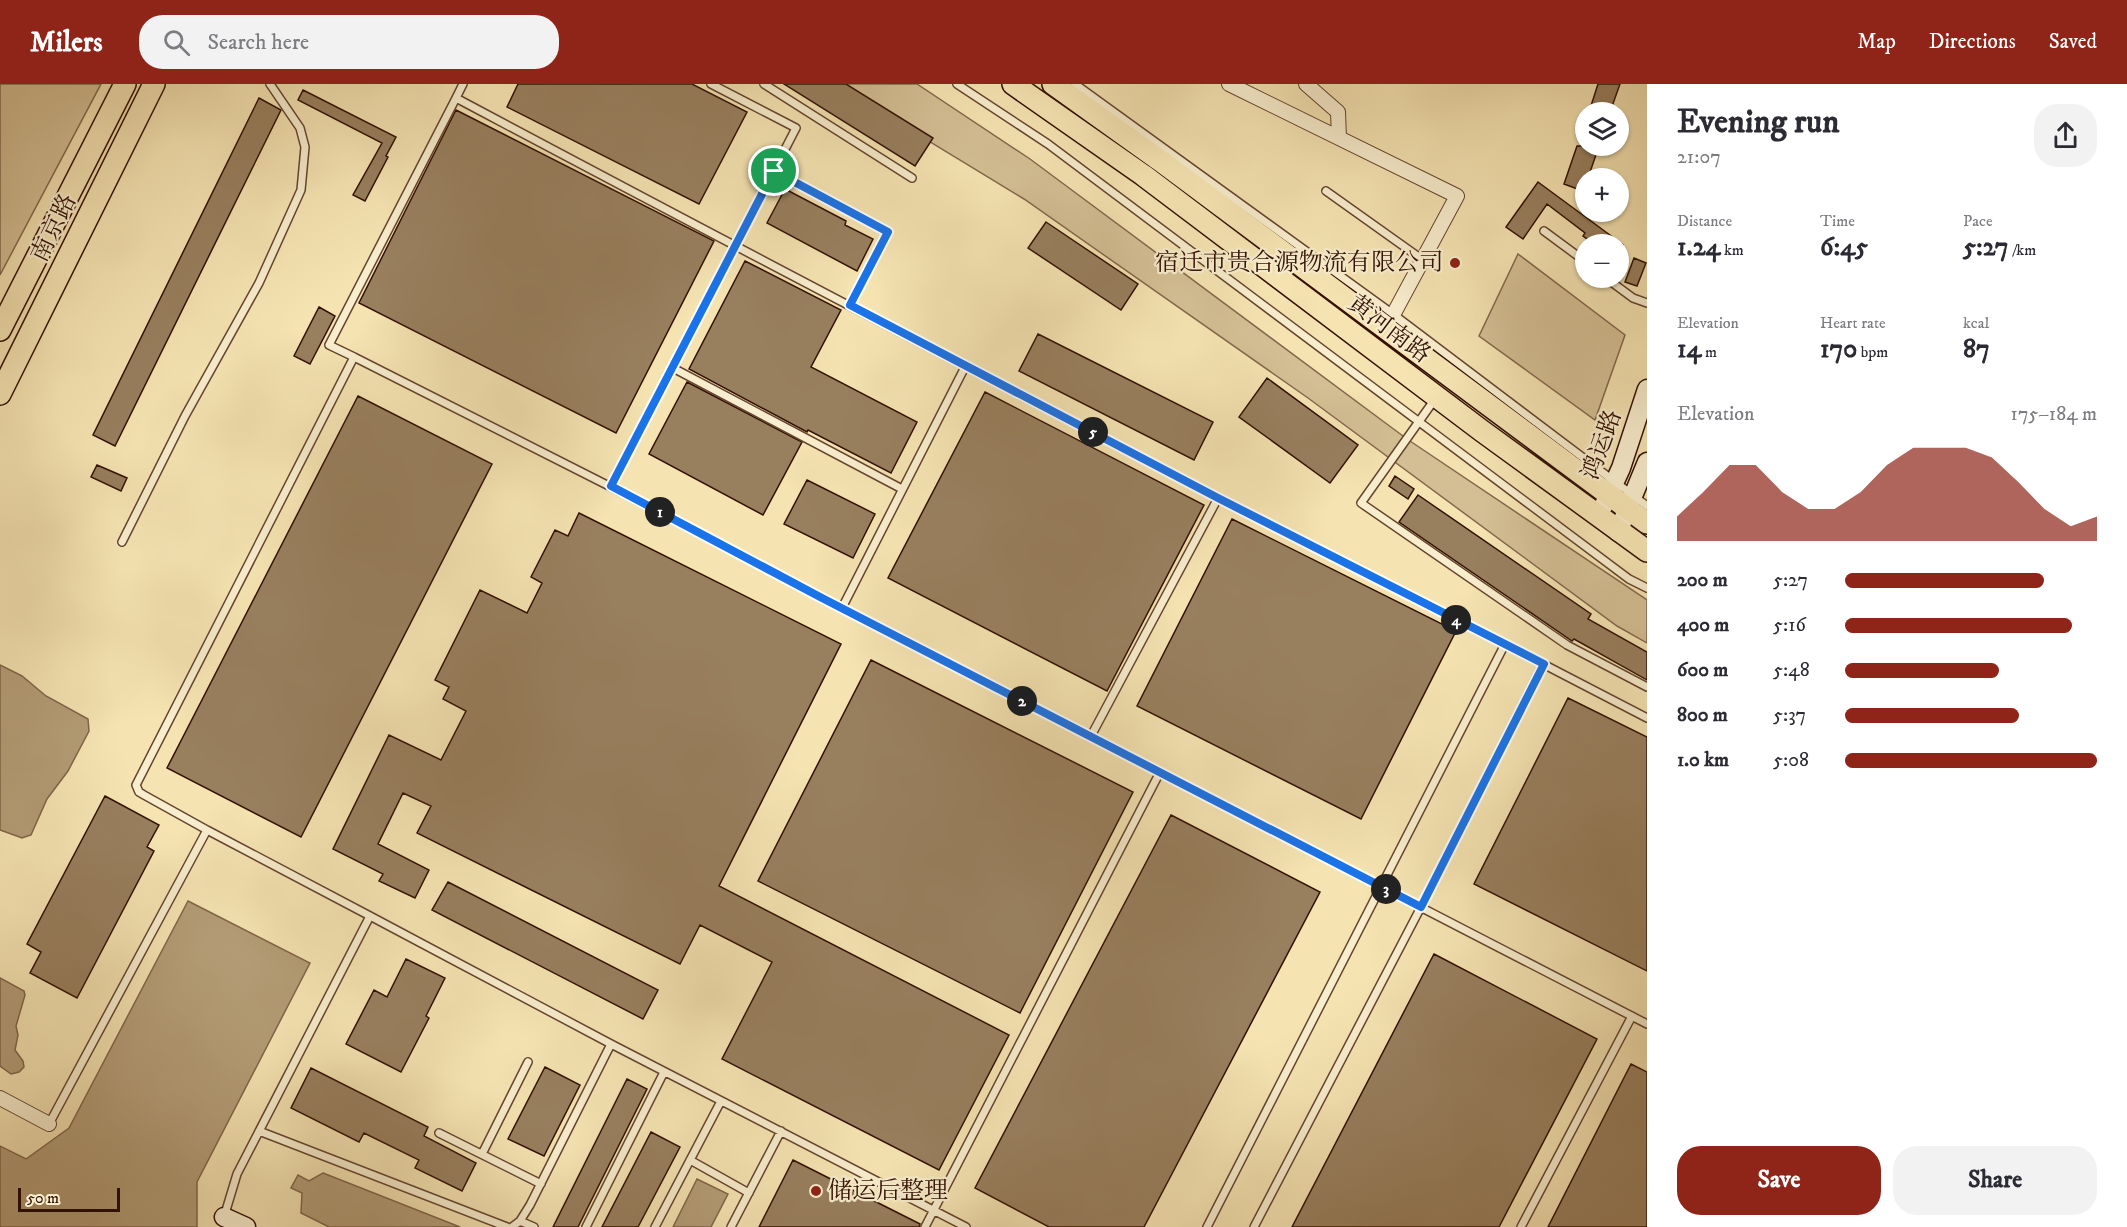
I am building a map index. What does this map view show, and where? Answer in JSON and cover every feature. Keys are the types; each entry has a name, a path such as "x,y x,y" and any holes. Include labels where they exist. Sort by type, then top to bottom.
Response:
{"main road":[{"name":"南京路","path":"0,330 125,84"},
{"name":"南京路","path":"0,394 154,84"},
{"name":"黄河南路","path":"1013,84 1143,175 1437,397 1618,532 1647,551"},
{"name":"黄河南路","path":"1053,84 1389,321 1636,504 1647,523"}],"street":[{"path":"1229,84 1457,196 1389,321"},
{"path":"1306,84 1338,112 1339,138"},
{"name":"鸿运路","path":"1599,516 1612,488 1647,389"},
{"name":"鸿运路","path":"1618,532 1636,504 1647,462"},
{"path":"0,1098 49,1124"},
{"path":"224,1218 246,1227"}],"lane":[{"path":"122,542 185,416 260,283 301,190 305,147 300,128 270,84"},
{"path":"463,84 329,345 611,486 842,608 1647,1024"},
{"path":"611,486 796,129 711,84"},
{"path":"764,84 912,178"},
{"path":"957,84 1047,144 1629,579 1647,588"},
{"path":"1075,84 1389,321"},
{"path":"456,98 1218,498 1647,718"},
{"path":"774,171 888,232 850,305"},
{"path":"1326,191 1423,260"},
{"path":"1544,231 1575,254"},
{"path":"1620,288 1633,298 1647,303"},
{"path":"354,357 136,785 139,792 611,1044 966,1227"},
{"path":"842,608 966,365"},
{"path":"673,368 902,489"},
{"path":"1437,397 1361,503 1566,645 1647,687"},
{"path":"1091,736 1218,498"},
{"path":"1207,1227 1504,644"},
{"path":"1254,1227 1421,907 1544,664"},
{"path":"925,1227 1160,772"},
{"path":"49,1124 207,830"},
{"path":"224,1218 237,1174 369,916"},
{"path":"1521,1227 1632,1016"},
{"path":"259,1131 510,1227 520,1221 541,1184 611,1044"},
{"path":"482,1154 528,1062"},
{"path":"586,1227 664,1071"},
{"path":"655,1227 721,1101"},
{"path":"731,1227 781,1131"},
{"path":"439,1132 541,1184"},
{"path":"690,1160 749,1193"},
{"path":"520,1221 534,1227"}],"shaded area":[{"path":"0,84 101,84 0,275"},
{"path":"835,84 917,84 1030,159 1407,439 1647,600 1647,643 1617,626 1308,398 1024,199"},
{"path":"1518,254 1625,335 1595,420 1479,336"},
{"path":"0,665 22,676 46,696 88,719 89,731 68,771 47,799 31,835 22,838 0,830"},
{"path":"188,901 310,963 197,1182 197,1227 0,1227 0,1146 26,1159 69,1128"},
{"path":"0,978 24,991 25,995 16,1026 18,1035 15,1050 23,1061 24,1067 19,1072 11,1074 0,1066"},
{"path":"323,1173 460,1227 329,1227 301,1213 302,1193 291,1188 298,1175 309,1181"},
{"path":"697,1179 728,1194 711,1227 673,1227"}],"building":[{"path":"518,84 692,84 747,112 699,204 507,107"},
{"path":"784,84 846,84 933,138 915,166"},
{"path":"1598,84 1620,84 1614,102 1592,102"},
{"path":"303,90 396,137 365,201 353,195 382,143 298,100"},
{"path":"259,98 281,110 115,446 93,435"},
{"path":"456,110 714,241 616,433 359,303"},
{"path":"1575,152 1575,156 1596,156 1591,168 1575,168 1575,188 1564,184"},
{"path":"1538,182 1575,209 1575,222 1592,222 1608,234 1584,234 1547,204 1523,239 1506,227"},
{"path":"785,189 846,221 845,225 873,239 857,271 767,223"},
{"path":"1046,222 1138,284 1121,310 1028,248"},
{"path":"1634,258 1646,263 1637,286 1629,283 1629,271"},
{"path":"745,261 841,310 811,367 917,422 891,473 808,430 807,432 689,369"},
{"path":"319,307 335,316 310,364 294,356"},
{"path":"1038,334 1213,422 1194,460 1019,371"},
{"path":"1267,378 1358,445 1330,483 1239,417"},
{"path":"687,382 802,442 763,515 649,454"},
{"path":"985,392 1204,505 1107,691 888,578"},
{"path":"358,396 492,464 301,837 167,768"},
{"path":"97,465 127,478 121,491 91,477"},
{"path":"1395,476 1414,489 1408,499 1389,486"},
{"path":"807,480 875,514 853,558 784,524"},
{"path":"1418,495 1591,614 1588,619 1647,652 1647,680 1574,639 1572,641 1399,522"},
{"path":"579,513 841,644 719,886 1009,1035 939,1170 722,1059 772,962 700,925 680,964 417,833 431,806 403,793 378,844 429,870 415,898 379,881 383,874 333,849 389,735 441,760 466,711 443,699 449,687 435,680 480,590 527,613 542,583 531,577 555,530 568,536"},
{"path":"1232,519 1456,631 1361,819 1137,706"},
{"path":"871,660 1133,792 1020,1013 758,881"},
{"path":"1568,698 1647,737 1647,971 1474,884"},
{"path":"105,796 159,825 147,847 154,851 77,998 30,973 41,952 27,944"},
{"path":"1171,815 1320,892 1144,1227 1049,1227 975,1188"},
{"path":"448,882 658,990 643,1019 432,910"},
{"path":"1434,954 1597,1039 1499,1227 1292,1227"},
{"path":"406,959 445,978 426,1016 429,1018 401,1072 346,1044 374,990 387,997"},
{"path":"1631,1064 1647,1072 1647,1227 1548,1227"},
{"path":"545,1067 580,1085 544,1156 508,1139"},
{"path":"311,1068 428,1127 424,1136 476,1163 462,1191 415,1168 419,1160 364,1133 359,1142 291,1108"},
{"path":"627,1079 647,1089 578,1227 553,1227"},
{"path":"651,1132 680,1147 638,1227 602,1227"},
{"name":"储运后整理","path":"793,1160 920,1224 919,1227 759,1227"}],"place":[{"name":"宿迁市贵合源物流有限公司","path":"1455,263"},
{"name":"储运后整理","path":"816,1191"}],"route":[{"path":"774,171 888,232 850,305 1218,498 1544,664 1421,907 822,598 611,486 774,171"}]}
